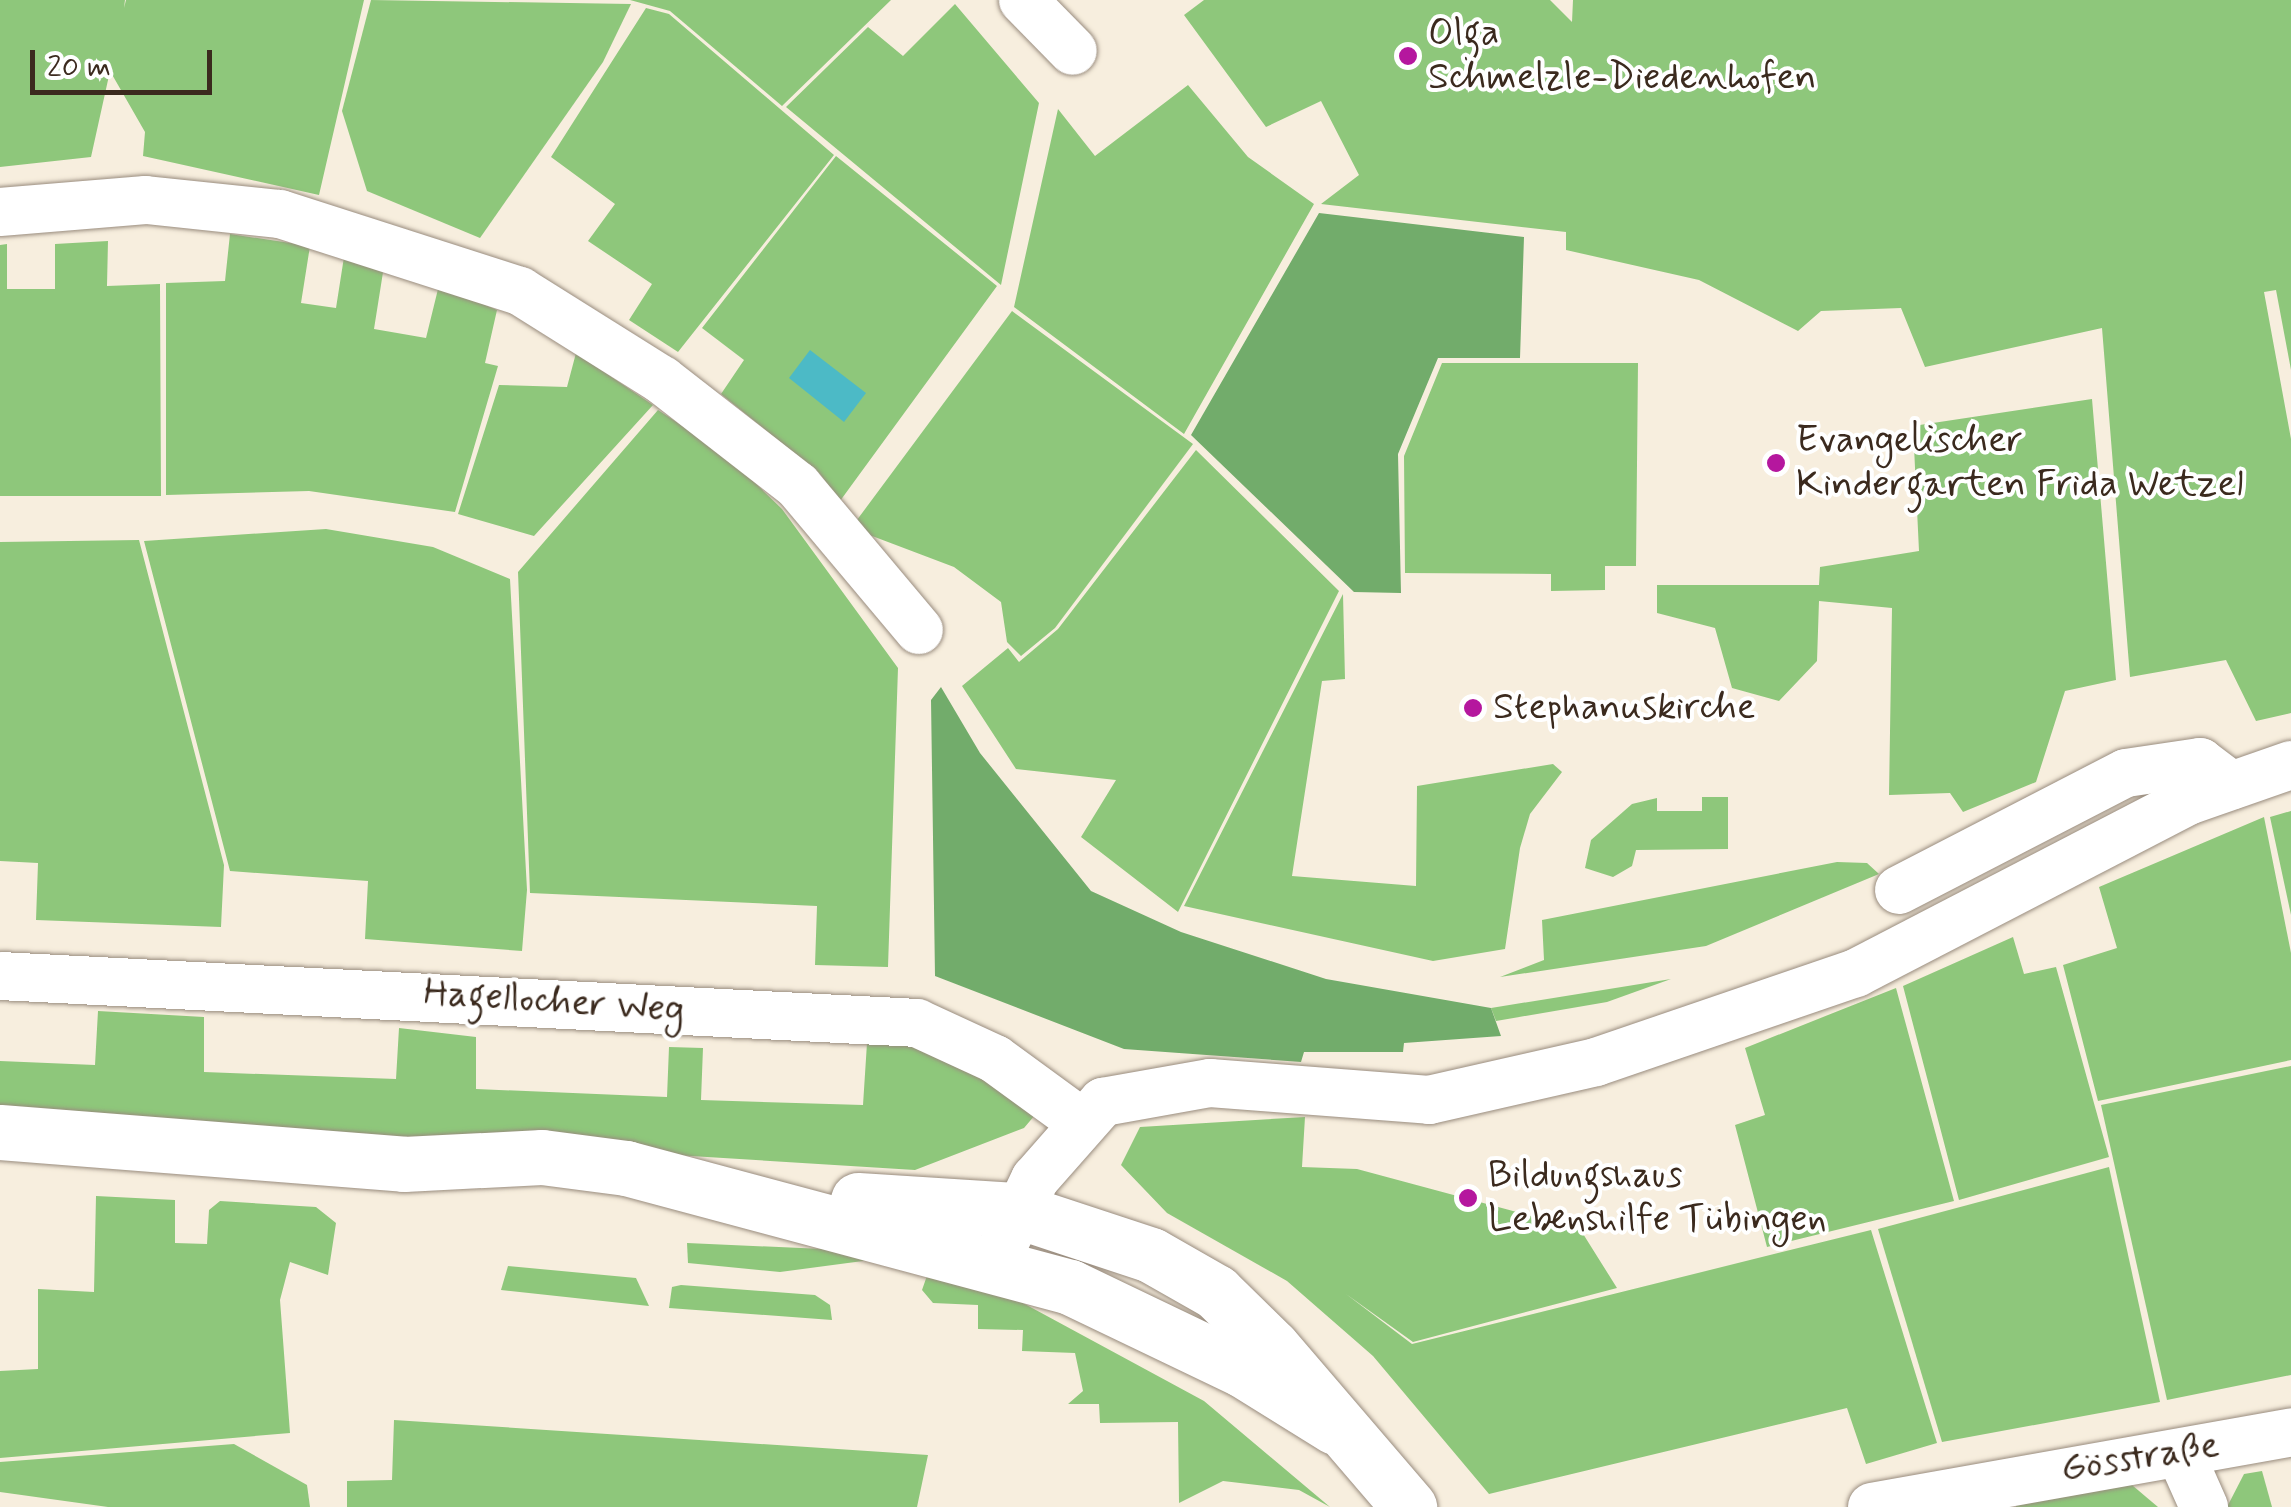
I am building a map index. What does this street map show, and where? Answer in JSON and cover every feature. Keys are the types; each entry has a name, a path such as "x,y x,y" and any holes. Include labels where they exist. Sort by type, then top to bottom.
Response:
{"street":[{"path":"1022,0 1073,50"},
{"path":"0,212 146,200 280,214 520,291 662,380 798,486 919,630"},
{"path":"1898,890 2126,773 2200,762 2231,785"},
{"path":"996,1261 1015,1210 1080,1121 1102,1102 1173,1084 1430,1100 1596,1062 1856,973 2231,785 2291,765"},
{"name":"Hagellocher Weg","path":"0,976 917,1024 996,1059 1080,1121"},
{"path":"0,1132 414,1164 585,1160 996,1261 1144,1322 1335,1427"},
{"path":"708,1191 1015,1210 1151,1255 1216,1292 1409,1507"},
{"name":"Gösstraße","path":"1872,1507 2181,1455 2291,1432"},
{"path":"2181,1455 2204,1507"}],"green space":[{"path":"0,0 125,0 124,8 126,0 364,0 319,195 143,156 145,132 110,71 91,157 0,167"},
{"path":"371,0 631,4 603,62 480,238 367,191 342,111"},
{"path":"630,0 891,0 782,106 670,11"},
{"path":"1204,0 1550,0 1572,22 1573,0 2291,0 2291,370 2276,290 2264,292 2291,439 2291,713 2256,721 2226,660 2130,677 2102,328 1925,367 1901,308 1821,311 1798,331 1699,280 1566,250 1566,232 1321,204 1359,175 1321,101 1266,127 1184,15"},
{"path":"955,4 1039,103 1001,285 786,107 868,27 903,56"},
{"path":"646,8 669,14 834,155 678,352 629,320 652,284 588,241 615,204 551,157"},
{"path":"1188,85 1248,157 1314,204 1184,434 1014,307 1058,109 1095,156"},
{"path":"836,156 997,286 840,501 820,474 721,394 744,360 702,328"},
{"path":"1319,213 1524,237 1520,358 1438,358 1398,454 1401,593 1354,592 1191,435"},
{"path":"230,234 310,246 301,303 336,308 344,257 384,266 374,329 426,338 439,285 497,310 485,363 498,366 455,512 309,491 166,495 166,283 225,281"},
{"path":"108,241 107,286 160,284 161,496 0,496 0,245 7,244 7,289 55,289 55,244"},
{"path":"1012,311 1193,444 1055,628 1021,656 1007,642 1001,602 954,567 851,528"},
{"path":"576,353 653,405 534,536 458,514 499,385 567,387"},
{"path":"1442,363 1638,363 1636,566 1605,566 1605,590 1551,591 1551,574 1405,573 1404,456"},
{"path":"2092,399 2116,680 2065,691 2036,782 1963,812 1950,793 1889,795 1892,608 1819,601 1817,661 1779,701 1732,688 1715,628 1657,613 1657,585 1819,585 1820,567 1919,551 1913,426"},
{"path":"658,410 724,453 782,509 898,668 888,967 815,965 817,906 530,893 518,572"},
{"path":"1196,450 1339,591 1178,912 1081,837 1116,780 1016,769 962,686 1008,648 1019,662 1058,629"},
{"path":"326,529 433,547 510,579 527,890 522,951 365,939 368,881 230,871 144,541"},
{"path":"139,540 224,865 221,927 36,920 38,863 0,861 0,542"},
{"path":"1343,594 1345,679 1322,681 1292,876 1416,886 1417,786 1553,764 1562,772 1530,814 1520,848 1505,949 1433,961 1184,906"},
{"path":"941,687 980,753 1091,891 1181,932 1326,979 1491,1008 1501,1036 1404,1043 1403,1052 1304,1052 1301,1062 1124,1049 935,976 931,700"},
{"path":"1702,797 1728,797 1728,849 1636,850 1632,866 1613,877 1585,868 1591,840 1632,804 1657,798 1657,811 1702,811"},
{"path":"2291,811 2291,915 2270,817"},
{"path":"2264,817 2291,953 2291,1060 2098,1101 2063,965 2117,948 2099,887"},
{"path":"1837,862 1867,863 1879,874 1706,946 1500,977 1544,960 1542,920"},
{"path":"2013,937 2024,974 2056,967 2109,1157 1959,1200 1903,986"},
{"path":"1671,979 1607,1002 1496,1021 1491,1008"},
{"path":"1896,988 1954,1201 1767,1247 1735,1125 1765,1115 1745,1048"},
{"path":"98,1011 204,1017 204,1072 396,1079 399,1028 476,1037 476,1089 667,1097 669,1047 703,1048 701,1100 863,1105 867,1043 937,1048 1035,1115 1024,1128 915,1170 0,1113 0,1061 95,1065"},
{"path":"2291,1066 2291,1375 2167,1400 2101,1105"},
{"path":"1305,1117 1302,1167 1357,1169 1580,1229 1617,1288 1413,1342 1346,1294 1412,1344 1871,1230 1937,1443 1866,1464 1847,1408 1489,1494 1373,1356 1287,1281 1167,1213 1121,1165 1140,1127"},
{"path":"2109,1167 2160,1402 1942,1442 1878,1229"},
{"path":"96,1196 175,1200 175,1243 207,1244 209,1210 220,1201 316,1207 336,1223 328,1275 290,1262 280,1300 290,1433 0,1458 0,1371 38,1369 38,1289 94,1292"},
{"path":"687,1243 846,1250 893,1257 780,1272 688,1263"},
{"path":"508,1266 636,1278 649,1306 501,1290"},
{"path":"929,1270 999,1290 1204,1401 1330,1507 1299,1490 1223,1481 1179,1503 1178,1422 1100,1423 1099,1404 1068,1404 1083,1391 1075,1353 1022,1351 1023,1330 978,1329 978,1305 933,1303 922,1290"},
{"path":"672,1287 815,1295 830,1305 832,1320 669,1308"},
{"path":"394,1420 928,1455 917,1507 347,1507 347,1481 392,1480"},
{"path":"234,1444 307,1485 310,1507 108,1507 0,1492 0,1462"},
{"path":"2262,1471 2272,1507 2227,1507 2244,1474"},
{"path":"2126,1480 2158,1507 2016,1507 2014,1496"}],"water":[{"path":"810,350 866,393 844,422 789,378"}],"place":[{"name":"Olga Schmelzle-Diedenhofen","path":"1408,56"},
{"name":"Evangelischer Kindergarten Frida Wetzel","path":"1776,463"},
{"name":"Stephanuskirche","path":"1473,708"},
{"name":"Bildungshaus Lebenshilfe Tübingen","path":"1468,1198"}]}
